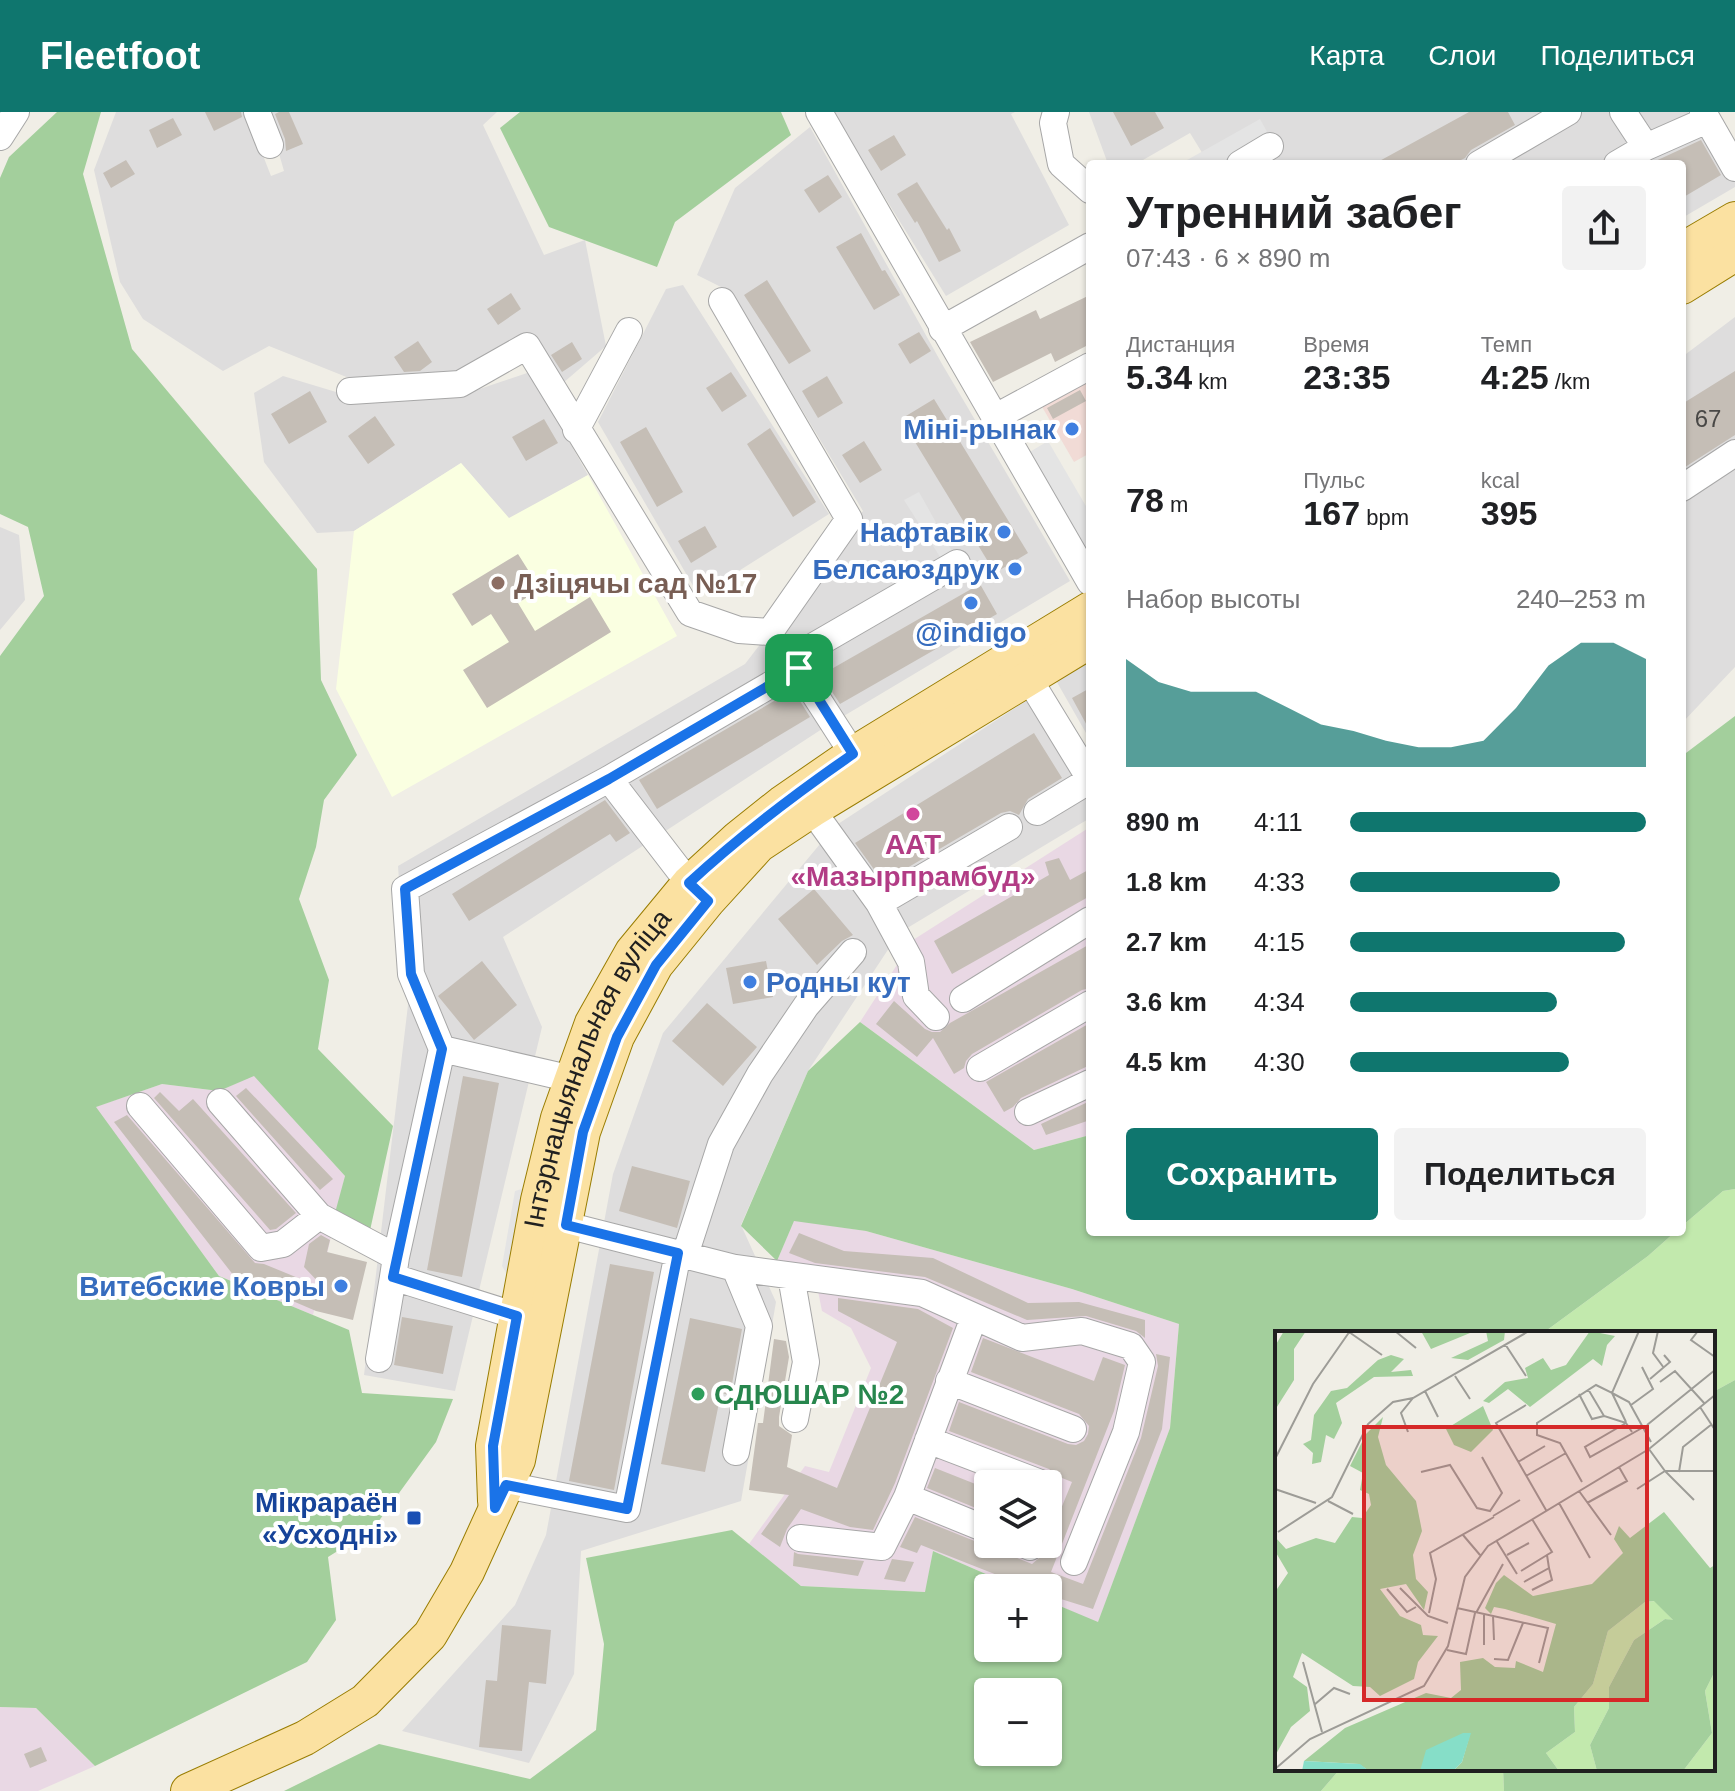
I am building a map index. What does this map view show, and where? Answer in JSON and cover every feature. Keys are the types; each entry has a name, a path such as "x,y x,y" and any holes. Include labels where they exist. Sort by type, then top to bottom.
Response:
{"main road":[{"path":"1686,249 1734,232"},
{"path":"1686,283 1734,232"},
{"name":"Інтэрнацыянальная вуліца","path":"188,1791 305,1738 365,1701 430,1635 467,1572 518,1460 583,1132 617,1037 699,892 738,838 853,754 1086,611"},
{"name":"Інтэрнацыянальная вуліца","path":"500,1497 493,1446 538,1200 558,1118 592,1023 632,952 699,892 759,845 1086,643"}],"street":[{"path":"0,137 16,112"},
{"path":"257,112 270,145"},
{"path":"819,112 1086,575"},
{"path":"1056,112 1053,123 1061,164 1086,186"},
{"path":"1486,160 1568,112"},
{"path":"1623,112 1646,147"},
{"path":"1624,160 1705,116 1735,168"},
{"path":"1247,160 1270,146"},
{"path":"942,329 1086,248"},
{"path":"722,301 849,519 770,632"},
{"path":"576,430 629,331"},
{"path":"350,391 460,384 527,346 690,613 739,630 770,632 796,663 853,754"},
{"path":"994,418 1086,368"},
{"path":"1686,485 1735,453"},
{"path":"379,1359 394,1267 442,1049 411,974 405,889 609,779 957,563"},
{"path":"1029,679 1086,773"},
{"path":"609,779 699,892"},
{"path":"1037,812 1086,782"},
{"path":"812,810 879,903 911,962 916,996 936,1017"},
{"path":"879,903 1009,827"},
{"path":"963,999 1086,922"},
{"path":"500,1497 627,1509 681,1254 721,1144 760,1074 806,1006 853,952"},
{"path":"980,1068 1086,1006"},
{"path":"442,1049 572,1079"},
{"path":"1028,1112 1086,1085"},
{"path":"220,1102 319,1216 394,1267 517,1316"},
{"path":"140,1106 261,1248 283,1244 319,1216"},
{"path":"566,1225 735,1268 922,1293 1022,1338 1082,1331 1131,1346 1142,1362 1126,1432 1074,1562"},
{"path":"735,1268 759,1326 736,1452"},
{"path":"791,1276 806,1362 795,1419"},
{"path":"800,1538 882,1547 907,1497 974,1317"},
{"path":"949,1381 1073,1429"},
{"path":"928,1440 1007,1470"},
{"path":"907,1497 974,1524"}],"shaded area":[{"path":"116,112 246,112 271,176 284,171 267,112 497,112 483,125 544,255 585,240 606,346 563,383 531,338 456,384 349,378 269,346 223,371 143,319 120,282 94,170"},
{"path":"832,112 1015,112 1011,114 1069,225 946,296"},
{"path":"1089,112 1696,112 1735,187 1686,216 1686,160 1207,160 1190,133 1143,160 1107,160"},
{"path":"1260,119 1271,139 1234,160 1187,160"},
{"path":"810,127 942,364 1070,581 822,729 503,937 542,1027 455,1391 364,1375 408,1005 398,866 745,664 863,511 731,292 697,275 735,188"},
{"path":"683,285 829,514 699,596 598,422 666,289"},
{"path":"1735,317 1735,667 1686,719 1686,354"},
{"path":"530,372 588,475 509,519 461,463 354,531 317,533 264,462 254,393 283,376 346,395 453,398"},
{"name":"Міні-рынак","path":"1086,378 1086,455 1074,462 1041,405"},
{"path":"1048,441 1086,506 1086,553 1028,453"},
{"name":"Дзіцячы сад №17","path":"461,463 509,518 588,475 677,636 392,797 336,689 354,531"},
{"path":"919,492 953,553 942,560 904,500"},
{"path":"0,527 19,535 25,600 0,630"},
{"path":"1086,657 1086,733 1054,677"},
{"path":"1030,698 1086,789 1086,820 899,933 808,1071 741,1225 776,1302 741,1501 581,1551 574,1674 529,1763 402,1731 515,1605 546,1535 613,1174 663,1033 835,826"},
{"path":"1086,830 1086,1136 1034,1150 860,1022 913,940"},
{"path":"254,1075 345,1176 313,1315 219,1276 95,1107 162,1084 219,1091"},
{"path":"532,1186 511,1281 502,1266 515,1191"},
{"path":"794,1220 866,1231 1072,1289 1179,1324 1170,1428 1098,1623 1062,1607 1062,1574 986,1574 933,1551 926,1592 801,1586 749,1544 805,1466 829,1472 871,1368 851,1328 822,1311 814,1271 777,1261"},
{"path":"0,1707 36,1708 95,1766 38,1791 0,1791"}],"green space":[{"path":"57,112 101,112 83,174 132,349 317,569 321,680 357,755 324,800 316,847 299,899 329,980 318,1049 393,1126 369,1235 335,1213 345,1176 254,1076 219,1091 162,1084 96,1107 219,1276 349,1330 362,1393 453,1399 436,1442 373,1529 328,1557 336,1620 307,1662 95,1766 36,1708 0,1707 0,656 44,596 28,527 0,514 0,178 9,157"},
{"path":"520,112 781,112 791,135 675,222 657,267 549,227 500,128"},
{"path":"1735,716 1735,1189 1723,1191 1686,1223 1686,753"},
{"path":"860,1022 1034,1150 1086,1136 1086,1236 1670,1236 1546,1331 1275,1331 1275,1771 1338,1771 1321,1791 284,1791 379,1744 530,1779 596,1730 604,1644 586,1558 732,1530 801,1586 925,1592 933,1551 986,1574 974,1574 974,1662 1062,1662 1062,1607 1098,1622 1170,1428 1179,1324 1072,1289 866,1231 794,1221 777,1261 741,1226 808,1071"},
{"path":"1735,1189 1735,1380 1715,1391 1715,1331 1546,1331 1670,1236 1686,1236 1686,1223 1723,1191"},
{"path":"1735,1380 1735,1791 1504,1791 1503,1771 1715,1771 1715,1391"},
{"path":"1338,1771 1503,1771 1504,1791 1321,1791"}],"building":[{"path":"205,112 241,112 242,117 214,131"},
{"path":"289,112 303,144 286,151 285,139 275,114"},
{"path":"1113,112 1155,112 1164,128 1131,146"},
{"path":"1469,112 1508,112 1515,125 1471,150 1461,160 1381,160"},
{"path":"173,118 182,135 157,148 149,130"},
{"path":"894,135 906,155 881,171 868,150"},
{"path":"1701,140 1721,175 1686,196 1686,160 1658,160"},
{"path":"126,160 135,174 111,188 103,173"},
{"path":"828,175 842,197 819,213 804,190"},
{"path":"917,182 961,251 939,262 917,221 915,223 897,194"},
{"path":"861,233 882,271 885,270 900,295 874,310 836,247"},
{"path":"767,280 811,351 789,364 744,295"},
{"path":"511,293 521,309 498,325 487,309"},
{"path":"1086,297 1086,346 1055,362 1051,353 993,382 970,342 1036,310 1040,319"},
{"path":"919,332 931,351 910,364 898,344"},
{"path":"418,341 432,362 420,371 404,372 394,357"},
{"path":"572,342 582,359 562,372 551,355"},
{"path":"1735,371 1735,435 1686,466 1686,402"},
{"path":"731,372 747,396 722,412 706,388"},
{"path":"827,376 843,403 818,418 802,391"},
{"path":"1080,390 1086,401 1053,419 1047,408"},
{"path":"310,391 327,422 289,444 271,414"},
{"path":"934,399 1028,553 995,573 901,419"},
{"path":"375,416 395,445 368,464 348,436"},
{"path":"544,419 558,443 526,461 512,437"},
{"path":"646,427 683,492 657,507 620,442"},
{"path":"770,428 816,502 793,517 747,444"},
{"path":"864,441 882,470 860,483 842,455"},
{"path":"705,526 717,547 691,563 678,541"},
{"path":"518,554 540,589 518,603 535,631 590,597 611,632 487,708 463,670 509,642 491,614 472,626 452,594"},
{"path":"980,584 997,614 840,704 821,675"},
{"path":"793,690 810,717 657,809 639,780"},
{"path":"1086,690 1086,724 1072,698"},
{"name":"ААТ «Мазырпрамбуд»","path":"1034,733 1062,778 1028,799 1019,815 1010,811 1001,813 883,882 855,843"},
{"path":"605,800 630,833 616,842 610,834 469,921 452,894"},
{"path":"1059,858 1070,880 1086,871 1086,898 952,974 934,941 1049,875 1045,862"},
{"path":"814,889 853,935 842,941 817,965 778,919"},
{"path":"1086,946 1086,989 972,1054 964,1068 954,1074 933,1038 917,1057 876,1024 894,1001 932,1032 940,1032 950,1023"},
{"path":"482,961 517,1005 474,1040 438,996"},
{"name":"Родны кут","path":"766,961 773,997 733,1004 726,968"},
{"path":"707,1003 757,1047 723,1086 672,1041"},
{"path":"1086,1025 1086,1067 1021,1098 1004,1112 986,1082"},
{"path":"463,1076 499,1083 462,1277 427,1270"},
{"path":"246,1088 333,1179 320,1190 236,1096"},
{"path":"160,1092 179,1111 193,1099 296,1213 276,1229 270,1230 154,1098"},
{"path":"1086,1103 1086,1121 1046,1135 1041,1124"},
{"path":"127,1115 255,1263 325,1289 304,1267 309,1244 321,1235 330,1240 327,1252 367,1262 353,1320 316,1311 234,1276 114,1122"},
{"path":"632,1166 690,1181 677,1228 619,1211"},
{"path":"799,1233 844,1251 933,1258 1028,1303 1079,1302 1145,1320 1145,1338 1136,1331 1086,1316 1027,1320 925,1277 815,1263 789,1253"},
{"path":"610,1264 654,1272 614,1490 569,1481"},
{"path":"838,1298 918,1309 953,1328 895,1483 873,1530 850,1527 801,1509 787,1529 780,1547 761,1534 789,1495 749,1490 758,1423 763,1423 774,1339 786,1341 789,1357 779,1417 779,1426 792,1435 787,1467 837,1488 897,1342 838,1311"},
{"path":"402,1317 453,1326 443,1374 394,1365"},
{"name":"СДЮШАР №2","path":"690,1318 742,1329 730,1395 721,1393 705,1472 661,1464"},
{"path":"983,1338 1094,1381 1103,1357 1125,1365 1114,1411 1062,1544 1062,1506 1072,1482 1062,1478 1062,1470 1050,1470 949,1431 959,1402 1068,1444 1076,1445 1084,1441 1089,1426 1079,1414 971,1372"},
{"path":"1156,1354 1170,1357 1162,1429 1093,1609 1062,1599 1062,1576 1083,1584 1141,1438 1158,1366"},
{"path":"935,1468 974,1483 974,1507 927,1488"},
{"path":"915,1517 974,1541 974,1558 1017,1558 1032,1564 1039,1558 1056,1558 1051,1572 1056,1574 995,1574 921,1545 917,1553 900,1547"},
{"path":"794,1552 864,1561 858,1576 793,1566"},
{"path":"892,1559 914,1562 905,1582 884,1579"},
{"path":"502,1625 551,1630 546,1684 529,1682 522,1751 479,1747 486,1680 497,1681"},
{"path":"41,1747 47,1761 30,1768 24,1754"}],"place":[{"name":"Міні-рынак","path":"1072,429"},
{"name":"Нафтавік","path":"1004,532"},
{"name":"Белсаюздрук","path":"1015,569"},
{"name":"Дзіцячы сад №17","path":"498,583"},
{"name":"@indigo","path":"971,603"},
{"name":"ААТ «Мазырпрамбуд»","path":"913,814"},
{"name":"Родны кут","path":"750,982"},
{"name":"Витебские Ковры","path":"341,1286"},
{"name":"СДЮШАР №2","path":"698,1394"},
{"name":"Мікрараён «Усходні»","path":"414,1518"}],"route":[{"path":"799,668 853,754 782,803 689,883 708,901 656,965 617,1037 583,1132 566,1225 678,1253 627,1509 506,1485 495,1508 493,1446 517,1316 393,1277 442,1049 411,974 405,889 609,779 799,668"}]}
